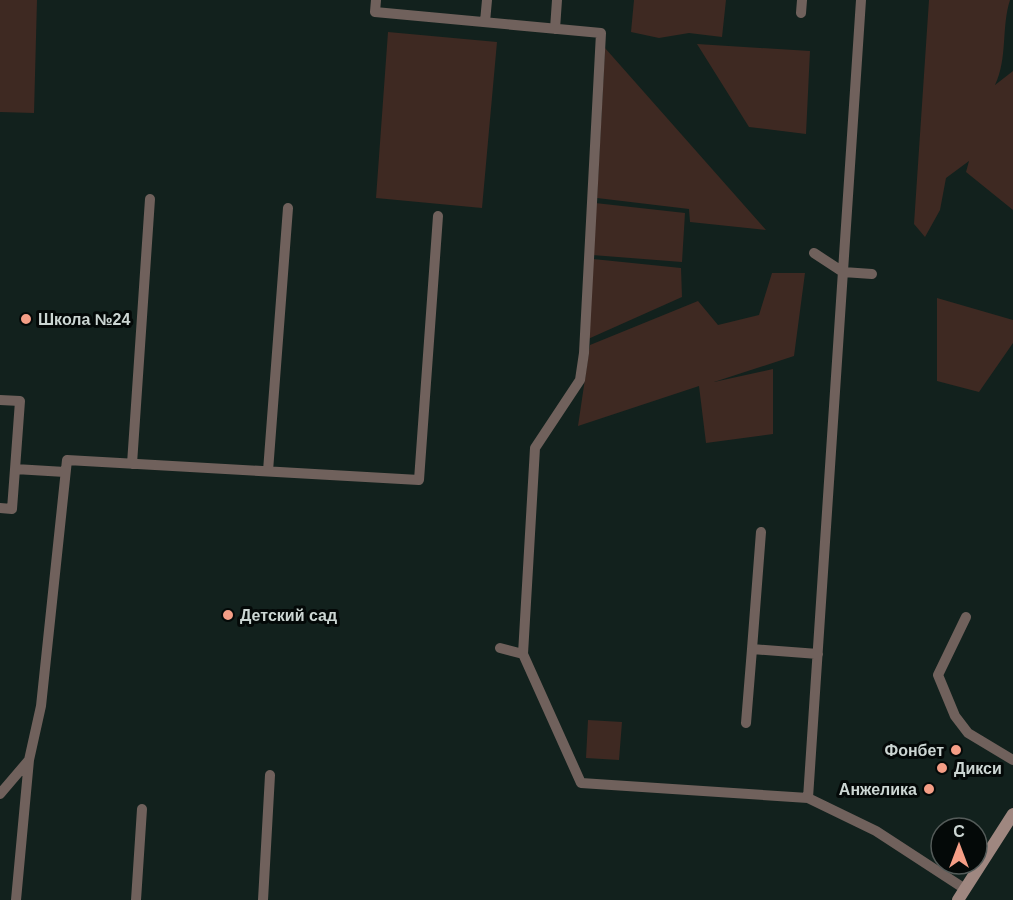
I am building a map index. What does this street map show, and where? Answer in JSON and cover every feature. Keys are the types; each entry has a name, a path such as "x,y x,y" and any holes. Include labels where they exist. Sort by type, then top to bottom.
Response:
{"main road":[{"path":"958,900 1013,814"}],"lane":[{"path":"376,0 375,12 602,33 584,353 580,380 535,448 523,654 581,783 808,798 876,831 965,888"},
{"path":"485,22 487,0"},
{"path":"555,28 557,0"},
{"path":"801,13 802,0"},
{"path":"808,798 861,0"},
{"path":"132,464 150,200"},
{"path":"268,471 288,208"},
{"path":"16,900 29,760 41,706 67,460 419,480 438,216"},
{"path":"814,253 843,272 872,274"},
{"path":"0,400 20,401 12,509 0,508"},
{"path":"15,469 65,472"},
{"path":"746,723 761,532"},
{"path":"966,617 938,675 955,716 968,733 1013,760"},
{"path":"500,648 523,654"},
{"path":"752,649 818,654"},
{"path":"0,794 29,760"},
{"path":"263,900 270,776"},
{"path":"136,900 142,809"}],"shaded area":[{"path":"0,0 37,0 34,113 0,112"},
{"path":"634,0 726,0 722,37 689,33 659,38 631,32"},
{"path":"929,0 1010,0 1002,64 995,85 1013,71 1013,210 966,172 969,161 946,178 940,210 925,237 914,224"},
{"path":"388,32 497,42 482,208 376,198"},
{"path":"697,44 810,51 806,134 749,127"},
{"path":"605,48 766,230 690,222 689,209 597,198"},
{"path":"595,203 685,213 682,262 592,255"},
{"path":"593,259 681,268 682,297 588,339"},
{"path":"772,273 805,273 794,356 714,382 773,369 773,434 706,443 699,386 578,426 590,345 698,301 718,325 759,315"},
{"path":"937,298 1013,320 1013,343 979,392 937,381"},
{"path":"588,720 622,722 619,760 586,758"}],"place":[{"name":"Школа №24","path":"26,319"},
{"name":"Детский сад","path":"228,615"},
{"name":"Фонбет","path":"956,750"},
{"name":"Дикси","path":"942,768"},
{"name":"Анжелика","path":"929,789"}]}
